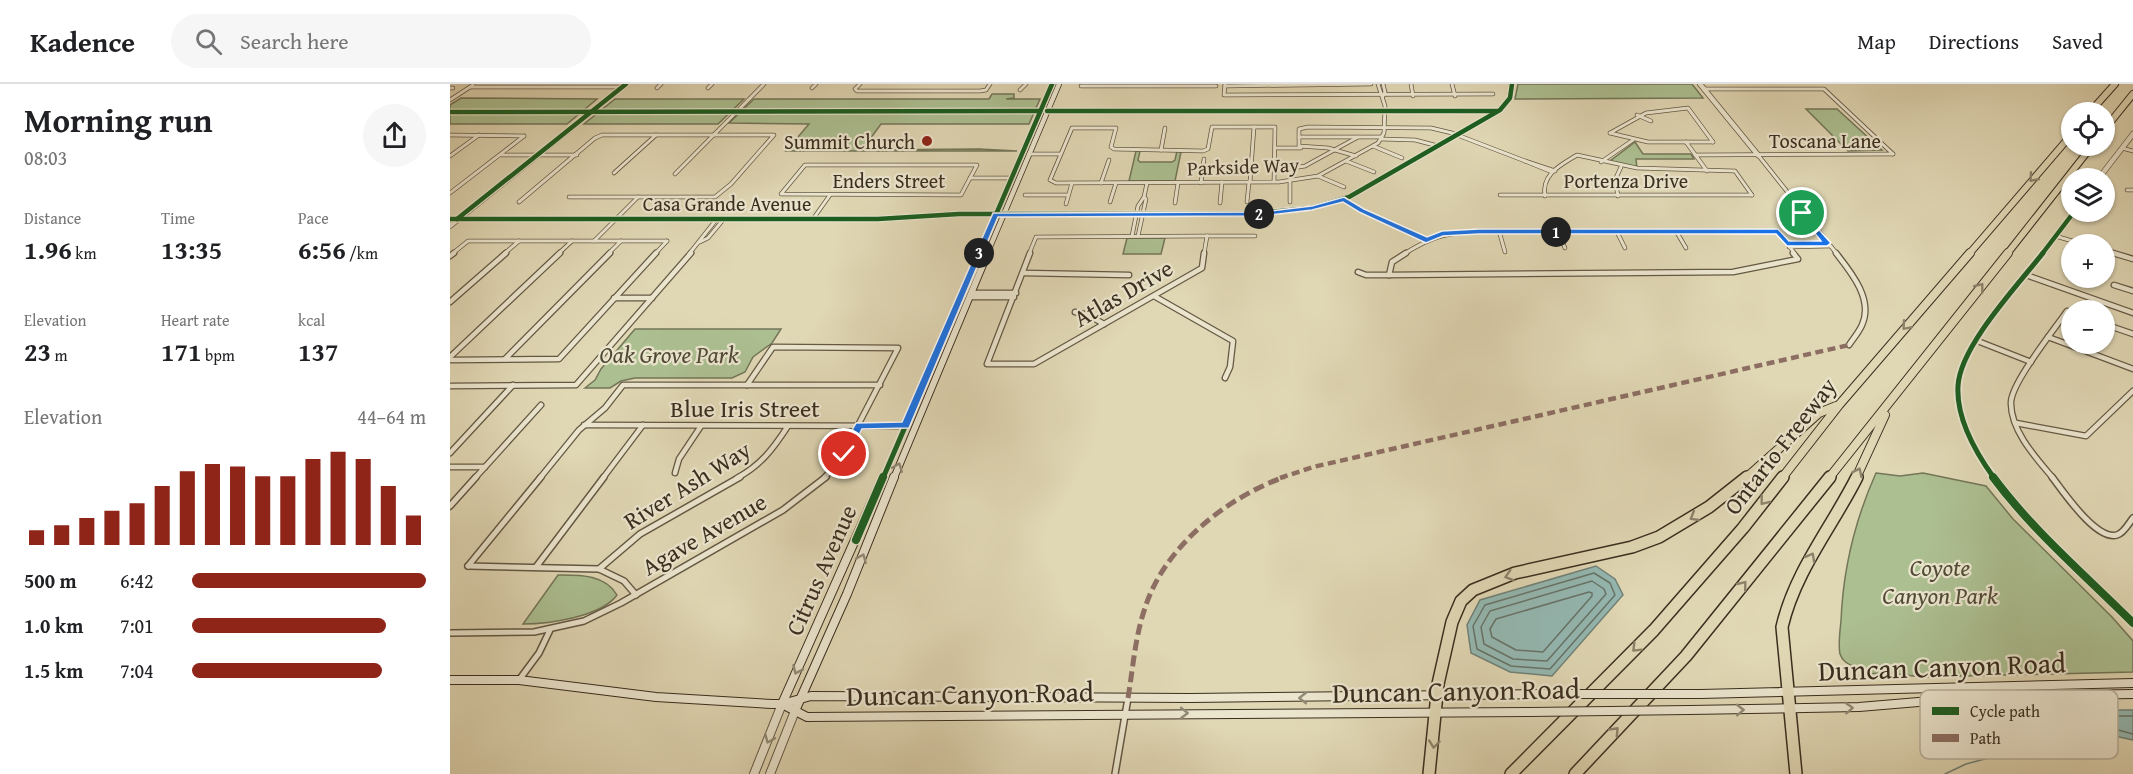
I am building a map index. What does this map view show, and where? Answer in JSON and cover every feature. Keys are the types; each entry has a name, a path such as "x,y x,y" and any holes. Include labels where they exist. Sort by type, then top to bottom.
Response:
{"highway":[{"path":"2099,102 2114,85"},
{"path":"2115,117 2131,98"},
{"name":"Ontario Freeway","path":"1511,774 1654,630 1743,528 1839,405 2061,147"},
{"path":"1575,774 1686,656 2084,156"},
{"path":"1796,774 1782,627 1786,608 1830,523 1846,498 1892,400"},
{"path":"1429,774 1434,749 1436,695 1453,618 1462,600 1475,590 1505,576 1632,547 1664,535 1706,510 1819,413 1839,405"}],"main road":[{"name":"Citrus Avenue","path":"782,704 906,426 1052,84"},
{"name":"Citrus Avenue","path":"795,711 847,594 924,403 1059,84"},
{"name":"Duncan Canyon Road","path":"450,680 519,680 656,697 782,704 811,696 1128,698 1701,694 2133,682"},
{"name":"Duncan Canyon Road","path":"2118,694 2133,694"},
{"name":"Duncan Canyon Road","path":"782,704 807,717 1790,709 1920,702"}],"street":[{"path":"450,100 475,84"},
{"path":"657,88 661,84"},
{"path":"708,88 712,84"},
{"path":"675,174 764,84"},
{"path":"812,88 816,84"},
{"path":"860,84 855,89 857,91 984,91 990,84"},
{"path":"913,91 918,84"},
{"path":"949,91 954,84"},
{"path":"1020,90 1026,84"},
{"path":"1371,84 1225,85 1224,95 1455,96 1492,94"},
{"path":"1380,84 1385,106 1381,138"},
{"path":"1410,84 1413,96"},
{"path":"1452,84 1455,96"},
{"name":"Casa Grande Avenue","path":"450,219 890,219 995,214 1282,212 1312,208 1363,191 1500,110 1510,98 1512,84"},
{"path":"1700,84 1858,282 1865,312 1863,324 1849,345"},
{"path":"470,87 624,86"},
{"path":"450,226 624,86"},
{"path":"1080,86 1216,86"},
{"name":"Toscana Lane","path":"1696,156 1893,154 1824,88 1704,89"},
{"path":"1688,108 1713,142 1633,140 1610,133 1636,115 1652,110 1688,108"},
{"path":"1636,115 1651,121"},
{"path":"1247,202 1254,126"},
{"path":"1030,153 1061,153 1071,128 1116,128 1111,147 1114,149 1206,150 1212,127 1275,127 1274,182"},
{"path":"1305,148 1299,146 1301,127 1427,129 1456,136 1553,171"},
{"path":"1161,150 1165,128"},
{"path":"2107,168 2133,134"},
{"path":"450,135 524,136 450,194"},
{"path":"450,156 479,135"},
{"path":"519,202 595,138 602,135 774,135 731,184 715,197 569,197"},
{"path":"614,173 656,135"},
{"path":"1299,137 1415,140 1438,146"},
{"path":"1275,171 1302,167 1358,137"},
{"name":"Parkside Way","path":"1061,153 1051,183 1290,182 1318,176 1373,146 1381,138"},
{"path":"1601,162 1633,140"},
{"path":"1686,142 1707,171"},
{"path":"1373,146 1402,158"},
{"path":"1275,148 1337,150 1356,156"},
{"path":"2122,148 2133,151"},
{"path":"501,155 577,155"},
{"path":"1545,196 1543,183 1553,171 1577,155 1621,167 1656,171 1707,171"},
{"path":"1200,183 1204,159"},
{"path":"1101,183 1109,160"},
{"path":"1346,161 1374,172"},
{"name":"Enders Street","path":"805,165 977,165 970,178 961,195 781,194 805,165"},
{"path":"1618,196 1615,180 1621,167"},
{"name":"Portenza Drive","path":"1500,195 1752,195 1735,171 1707,171"},
{"path":"1318,176 1344,187"},
{"path":"970,178 1011,178"},
{"path":"1290,182 1290,202"},
{"path":"1066,204 1072,183"},
{"path":"1110,202 1116,183"},
{"path":"1132,236 1136,214 1144,197 1147,183"},
{"path":"1175,203 1178,183"},
{"path":"1220,203 1222,183"},
{"path":"2127,190 2133,190"},
{"path":"813,219 830,194"},
{"path":"1025,195 1068,195"},
{"path":"594,241 638,197"},
{"path":"1138,236 1146,199 1144,197"},
{"path":"1344,199 1358,209 1426,240"},
{"path":"700,242 700,238 716,219"},
{"path":"450,386 576,385 700,242 708,238 723,219"},
{"path":"2066,222 1962,360 1957,388 1962,421 1981,461 2021,512 2133,623"},
{"path":"1134,225 1141,225"},
{"path":"1499,231 1505,252"},
{"path":"1358,272 1366,275 1389,275 1733,272 1798,259 1778,231 1499,231 1442,234 1426,240 1392,262 1389,275"},
{"path":"1676,231 1686,248"},
{"path":"1558,232 1565,248"},
{"path":"1617,232 1625,248"},
{"name":"Atlas Drive","path":"1015,295 1007,309 987,364 1034,364 1154,296 1202,268 1207,236"},
{"path":"971,295 1015,295 1036,237 1255,236"},
{"path":"2055,236 2061,238"},
{"path":"450,256 468,241 667,241 559,359 450,358"},
{"path":"450,302 519,241"},
{"path":"450,358 572,241"},
{"path":"504,360 621,241"},
{"path":"1788,245 1828,245"},
{"path":"2115,253 2133,259"},
{"path":"1024,273 1129,275"},
{"path":"2026,275 2133,313"},
{"path":"2115,285 2133,291"},
{"path":"1154,296 1233,341 1230,368 1225,378"},
{"path":"614,298 652,298"},
{"path":"1075,312 1088,315 1104,324"},
{"path":"2061,321 2031,362 2013,392 2011,402 2020,435 2041,465 2092,526 2108,536 2121,533 2133,518"},
{"path":"2115,328 2133,334"},
{"path":"2048,337 2133,369"},
{"path":"1975,340 2031,362"},
{"name":"Agave Avenue","path":"450,633 517,633 550,630 592,618 636,595 798,500 831,472 844,454 898,348 773,347 747,385"},
{"path":"636,595 624,581 614,574 599,569 468,566 584,425 605,408 623,385 880,385"},
{"path":"450,453 513,386"},
{"path":"2016,423 2086,436 2133,391"},
{"path":"450,506 540,405"},
{"name":"Blue Iris Street","path":"584,425 906,426"},
{"path":"536,567 643,426"},
{"path":"675,473 679,459 701,426"},
{"name":"River Ash Way","path":"599,569 640,534 755,468 768,456 788,426"},
{"path":"450,467 485,467"},
{"path":"519,680 539,653 550,630"},
{"path":"1115,774 1128,698"},
{"name":"Citrus Avenue","path":"754,774 782,704"},
{"name":"Citrus Avenue","path":"770,774 795,711"}],"green space":[{"path":"1518,84 1692,84 1703,98 1515,99"},
{"path":"992,94 1014,94 1014,98 1006,99 1040,99 1029,124 881,124 862,150 1017,151 786,151 809,124 729,123 754,99 989,99"},
{"path":"461,98 597,99 567,124 450,124 450,105"},
{"path":"615,99 744,99 718,124 584,124"},
{"path":"1806,109 1837,109 1882,150 1848,151"},
{"path":"1635,142 1643,154 1691,154 1694,159 1636,159 1637,168 1610,161"},
{"path":"1136,151 1140,151 1138,160 1140,162 1172,162 1175,160 1177,151 1181,152 1175,181 1129,181"},
{"path":"1127,238 1165,238 1161,254 1123,254"},
{"name":"Oak Grove Park","path":"635,329 781,329 772,343 753,357 745,372 732,378 635,378 621,381 610,388 585,388 595,380 601,369"},
{"name":"Coyote Canyon Park","path":"1876,473 1900,476 1923,473 1986,486 2013,519 2112,617 2133,641 2133,672 1922,677 1888,673 1864,674 1848,664 1840,654 1839,642 1844,583 1856,527"},
{"path":"558,575 599,579 612,588 617,595 609,603 587,614 560,621 523,624"}],"water":[{"path":"1596,566 1615,579 1623,595 1552,676 1510,672 1471,653 1467,625 1480,600"},
{"path":"2118,710 2133,710 2133,740 2118,737"}],"waterway":[{"path":"1945,774 1966,764 1985,759"}],"marked path":[{"path":"1128,698 1145,607 1164,568 1177,551 1210,521 1228,507 1271,482 1313,467 1849,345"}],"cycle path":[{"path":"457,219 626,84"},
{"path":"856,540 1052,84"},
{"path":"450,219 878,219 959,214 1248,214 1312,208 1349,197 1500,110 1510,98 1512,84"},
{"path":"450,112 1040,111"},
{"path":"1047,111 1497,111"},
{"path":"2066,222 1968,350 1958,386 1964,423 1982,461 2010,499 2042,535 2133,623"}],"place":[{"name":"Summit Church","path":"927,141"}],"route":[{"path":"844,454 859,426 906,426 995,214 1261,214 1291,212 1344,199 1361,211 1426,240 1442,234 1479,231 1778,231 1787,244 1827,243 1802,213"}]}
